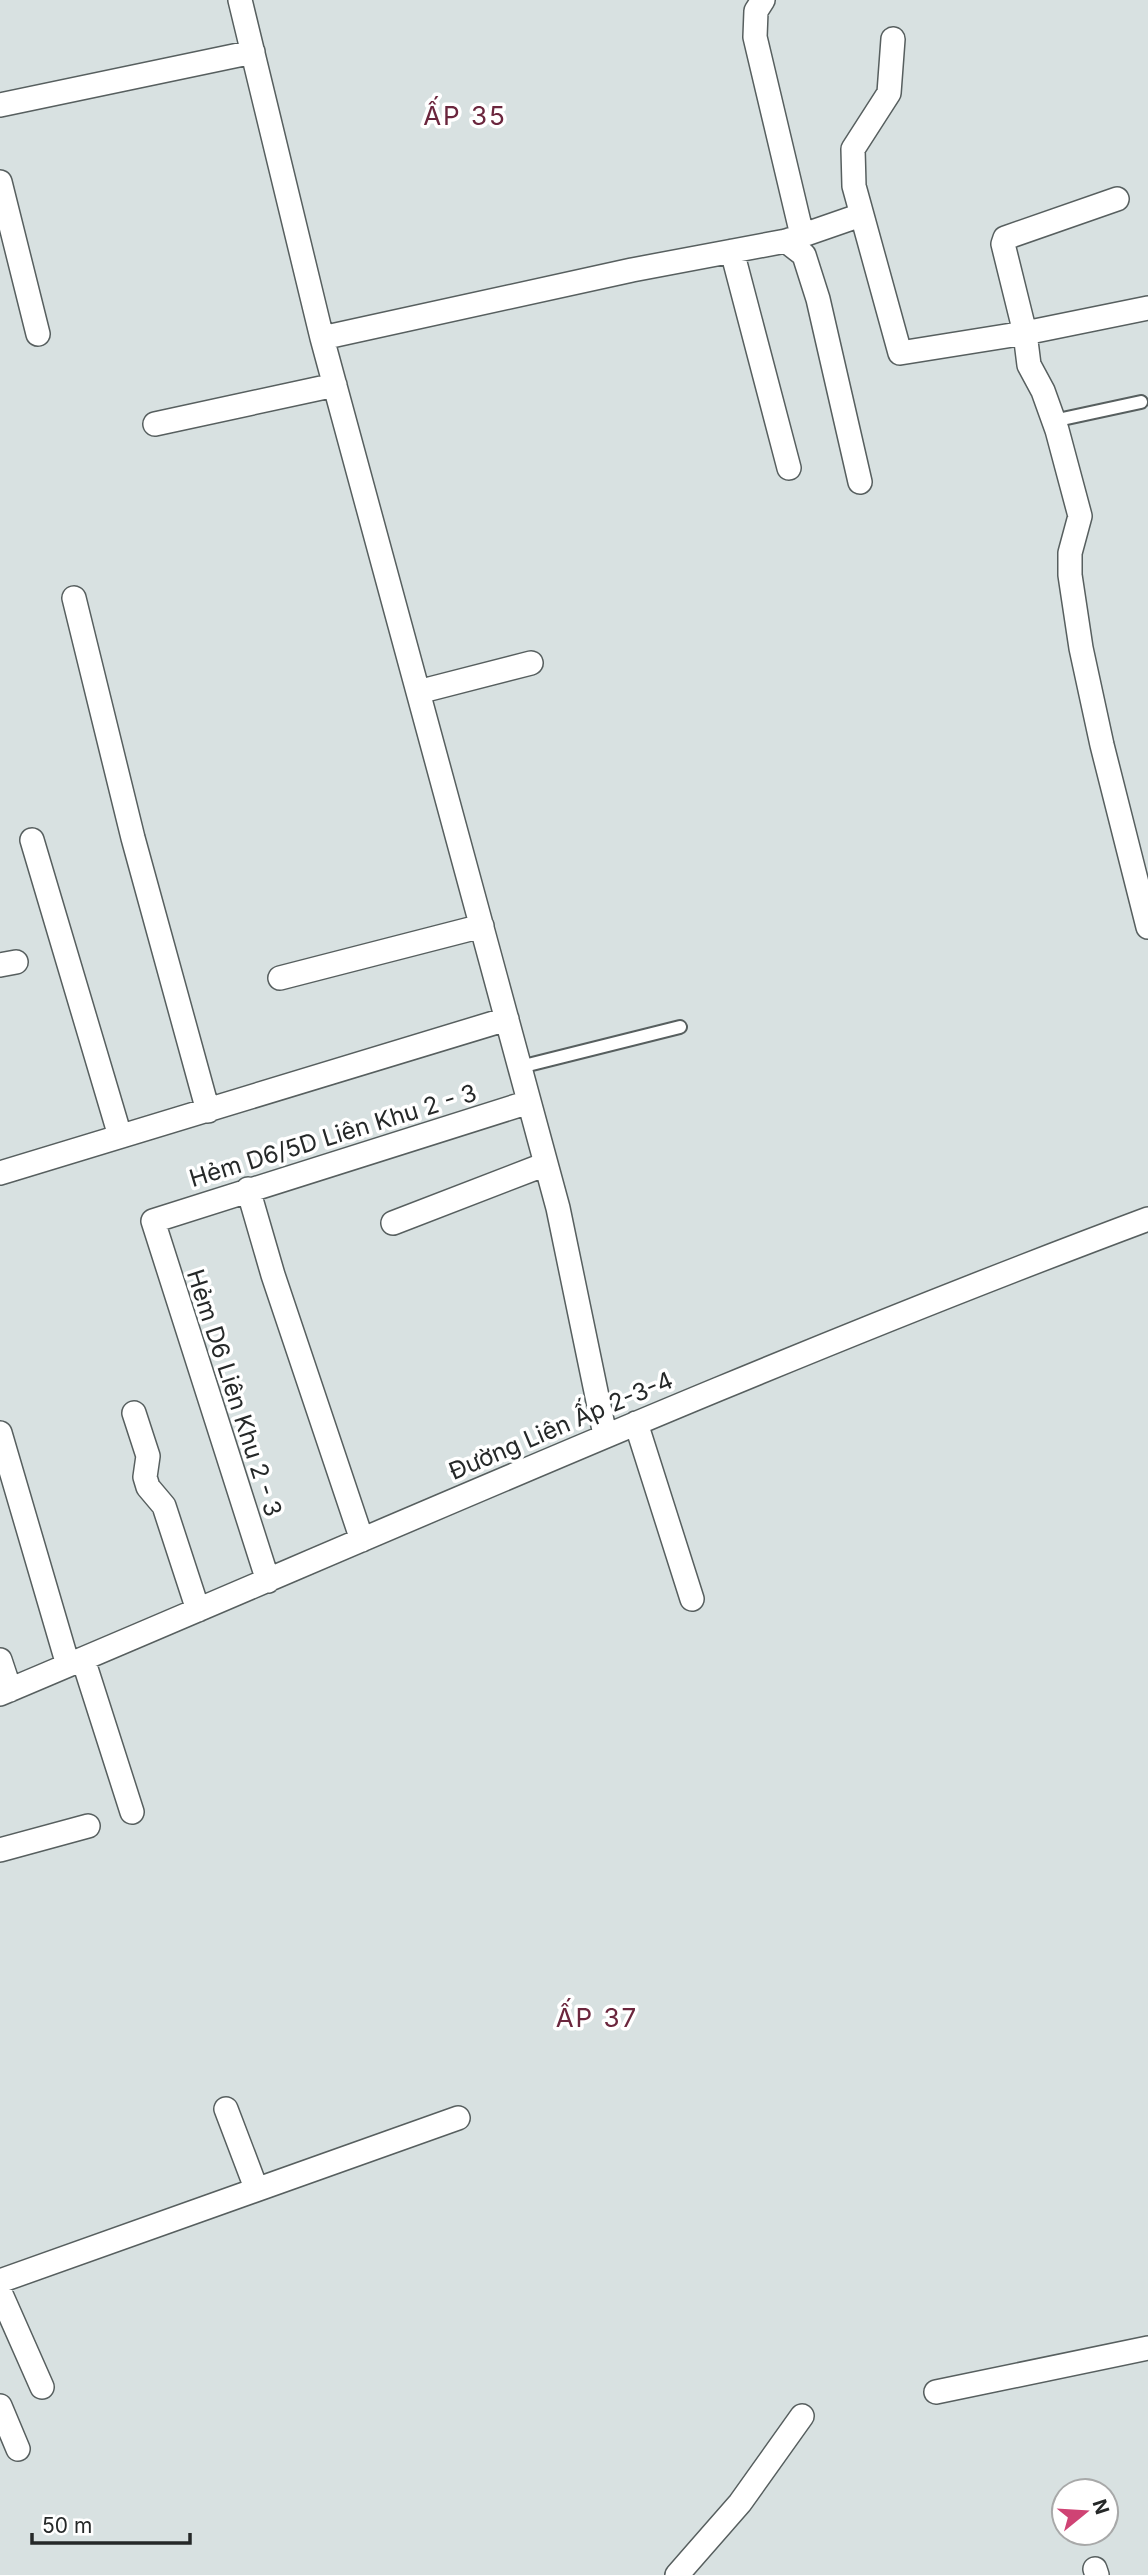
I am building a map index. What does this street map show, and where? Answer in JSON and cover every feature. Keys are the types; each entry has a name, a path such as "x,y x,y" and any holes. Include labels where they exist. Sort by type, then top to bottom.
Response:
{"street":[{"path":"240,0 322,338 558,1208 605,1435"},
{"path":"763,0 756,11 755,37 794,238 804,255 818,299 860,482"},
{"path":"893,39 889,93 853,149 855,186 861,215 900,353 1025,333 1148,308"},
{"path":"0,105 253,52"},
{"path":"0,182 38,334"},
{"path":"1117,200 1005,238 1003,244 1025,333 1029,365 1054,421 1080,516 1070,553 1070,575 1081,648 1102,745 1148,928"},
{"path":"322,338 794,238 861,215"},
{"path":"732,251 789,468"},
{"path":"155,424 335,385"},
{"path":"74,598 133,838 208,1111"},
{"path":"418,692 531,663"},
{"path":"32,840 120,1136"},
{"path":"280,978 482,926"},
{"path":"0,1173 507,1019"},
{"name":"Hẻm D6/5D Liên Khu 2 - 3","path":"153,1221 529,1102"},
{"path":"393,1223 546,1164"},
{"path":"248,1189 272,1275 362,1540"},
{"name":"Đường Liên Ấp 2-3-4","path":"5,1692 605,1435 976,1283 1148,1219"},
{"name":"Hẻm D6 Liên Khu 2 - 3","path":"153,1221 268,1581"},
{"path":"134,1413 148,1456 145,1476 148,1487 164,1506 198,1611"},
{"path":"636,1423 692,1599"},
{"path":"0,1433 75,1662 131,1812"},
{"path":"0,1660 5,1692"},
{"path":"0,1850 88,1826"},
{"path":"226,2109 256,2188"},
{"path":"0,2281 458,2118"},
{"path":"0,2292 42,2387"},
{"path":"936,2392 1148,2348"},
{"path":"0,2406 18,2449"},
{"path":"677,2575 740,2503 803,2416"}],"lane":[{"path":"1054,421 1141,402"},
{"path":"520,1067 680,1027"}],"district":[{"name":"ẤP 35","path":"465,116"},
{"name":"ẤP 37","path":"597,2018"}]}
